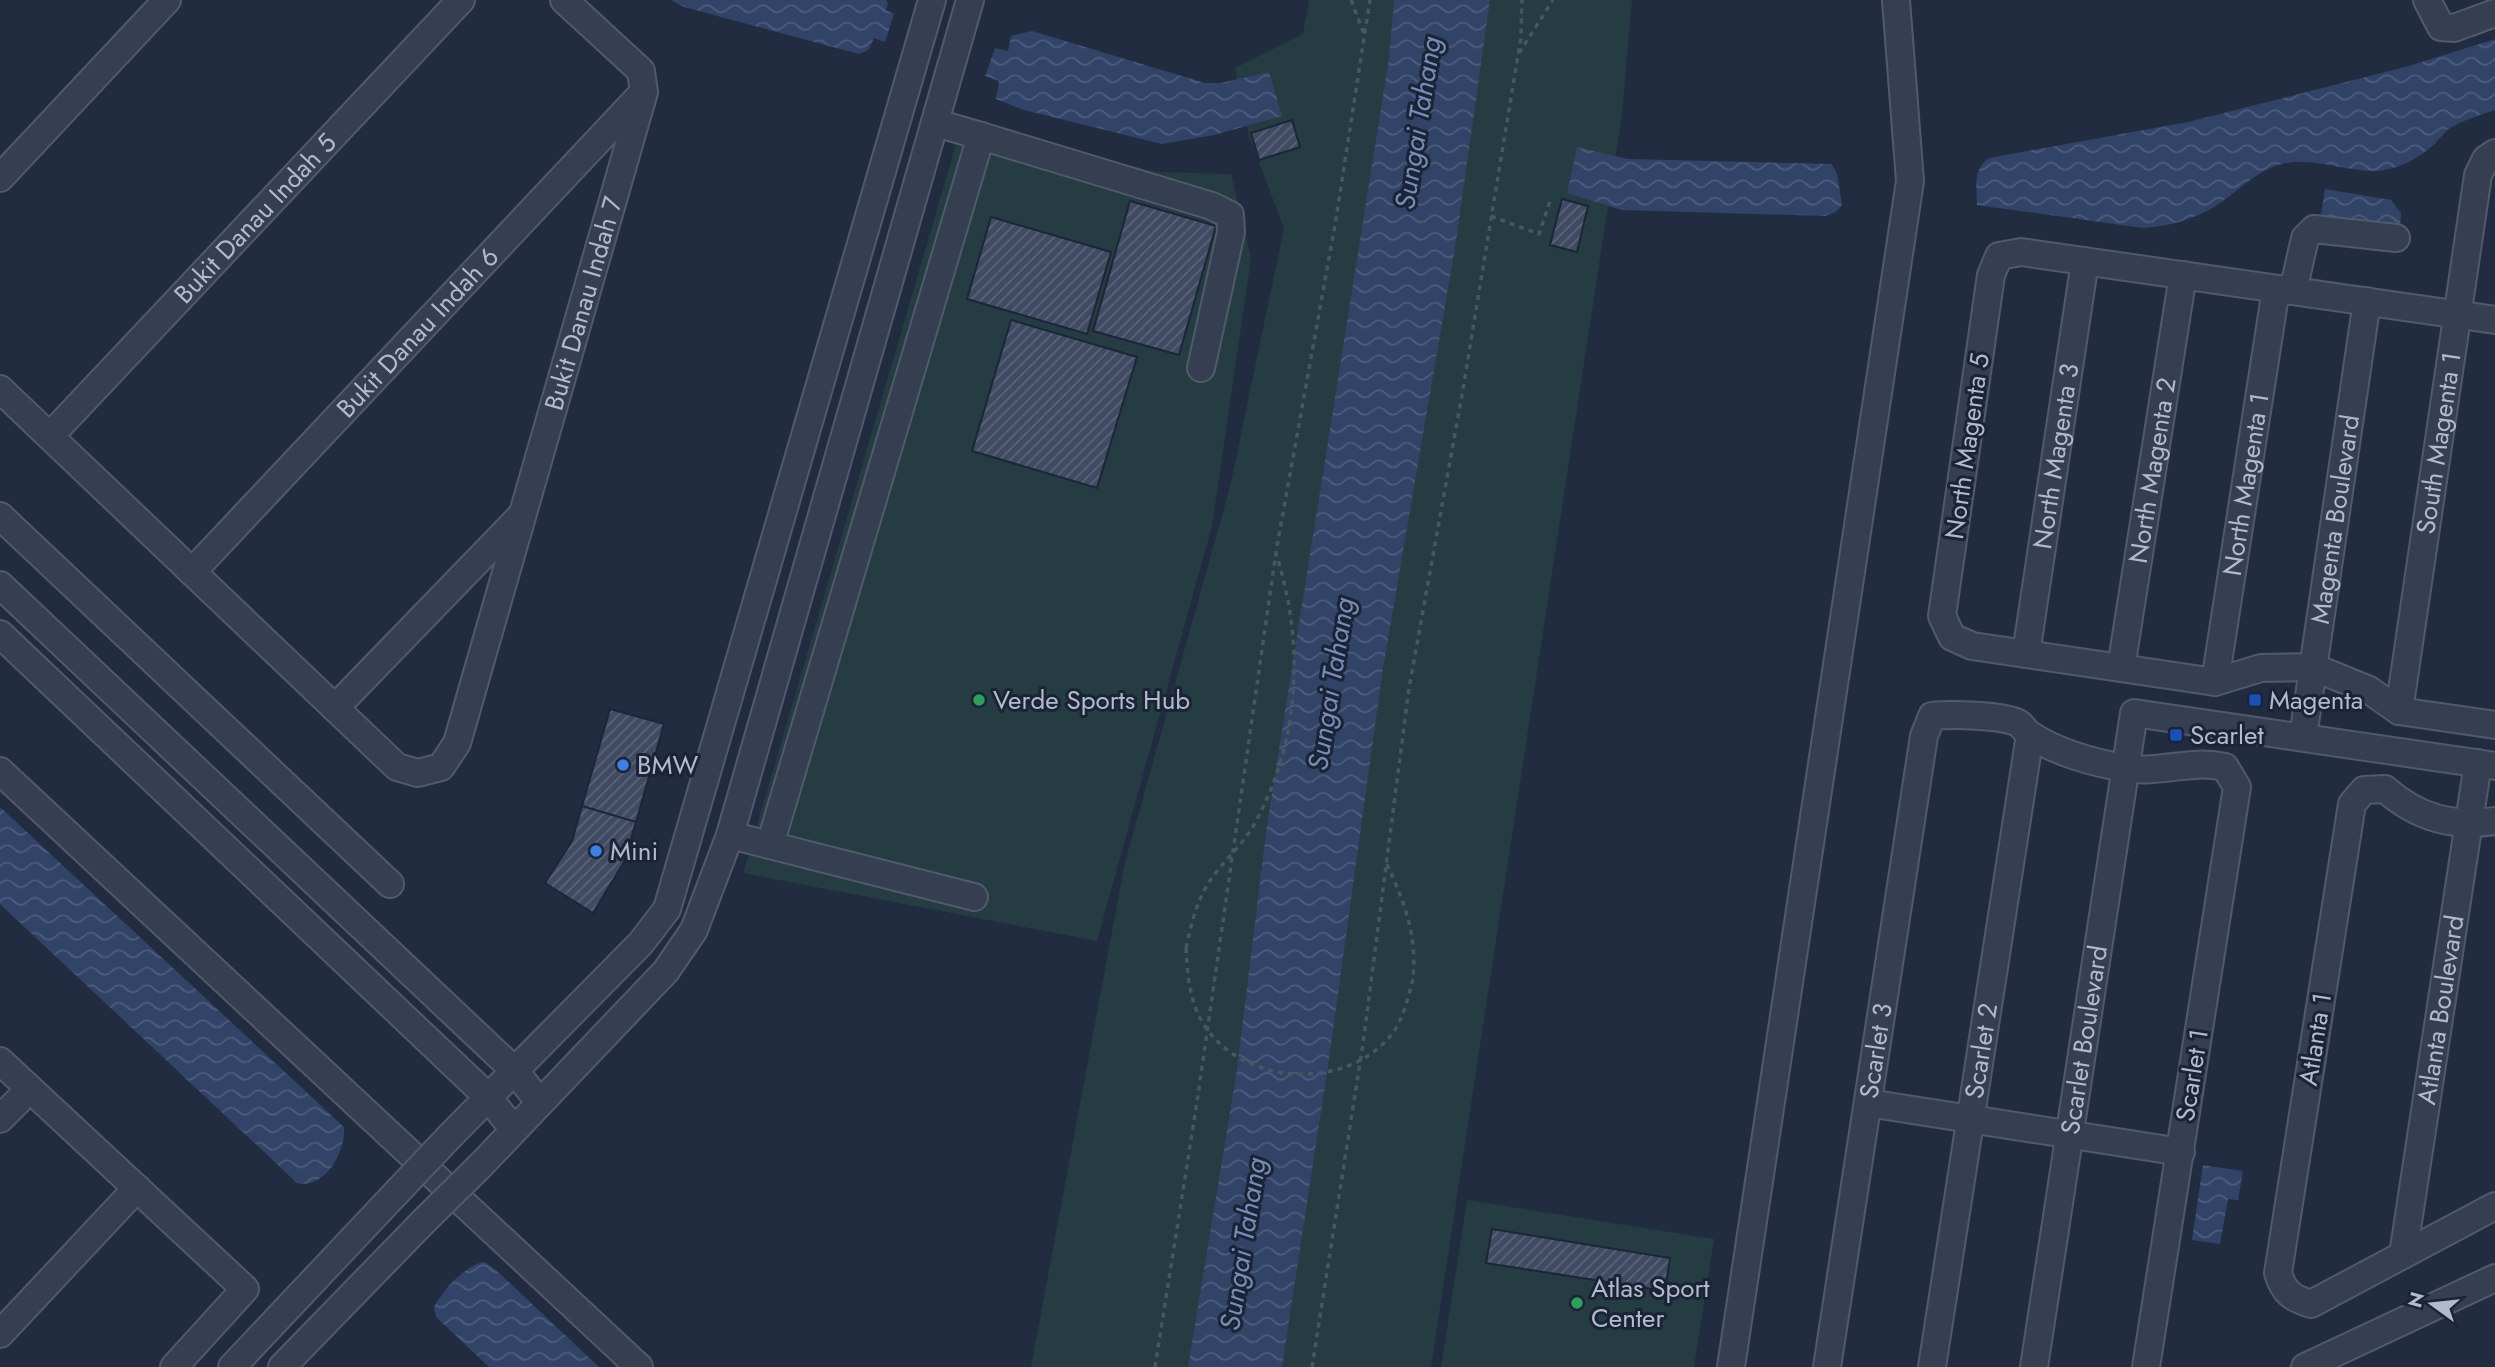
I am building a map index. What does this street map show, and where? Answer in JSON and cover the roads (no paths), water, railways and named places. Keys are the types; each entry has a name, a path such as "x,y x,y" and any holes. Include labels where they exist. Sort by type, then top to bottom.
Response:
{"street":[{"path":"0,178 167,0"},
{"name":"Bukit Danau Indah 5","path":"50,436 461,0"},
{"path":"564,0 640,71 644,92"},
{"path":"232,1367 450,1136 641,943 667,909 932,0"},
{"path":"282,1367 480,1166 666,971 694,930 730,835 970,0"},
{"path":"1731,1367 1910,181 1896,0"},
{"path":"2427,0 2441,27 2454,28 2495,13"},
{"name":"Bukit Danau Indah 7","path":"523,515 335,708 397,766 418,773 441,767 457,743 523,515 644,92"},
{"name":"Bukit Danau Indah 6","path":"192,572 644,92"},
{"path":"936,123 1212,206 1230,215 1231,232 1201,368"},
{"path":"770,845 981,136"},
{"name":"South Magenta 1","path":"2399,711 2477,175 2486,159 2495,153"},
{"name":"North Magenta 1","path":"2215,682 2285,290 2305,238 2314,229 2396,238"},
{"name":"North Magenta 5","path":"2026,654 1952,637 1942,617 1991,275 1999,256 2021,252 2085,261"},
{"path":"2085,261 2495,320"},
{"name":"North Magenta 3","path":"2026,654 2085,261"},
{"name":"North Magenta 2","path":"2121,668 2183,275"},
{"name":"Magenta Boulevard","path":"2303,737 2367,302"},
{"path":"0,389 335,708"},
{"path":"0,516 390,884"},
{"path":"0,584 515,1070 540,1103"},
{"path":"0,634 488,1097 514,1130"},
{"path":"2026,654 2215,682 2261,668 2313,667 2368,690 2399,711 2495,725"},
{"name":"Scarlet Boulevard","path":"2034,1367 2134,713 2303,737"},
{"name":"Scarlet 3","path":"1827,1367 1924,736 1933,716 1954,714 2017,722 2030,735"},
{"path":"2030,735 2085,759 2126,768"},
{"name":"Scarlet 2","path":"1932,1367 2030,735"},
{"path":"2303,737 2486,765"},
{"name":"Scarlet 1","path":"2126,768 2164,770 2201,761 2225,766 2237,787 2147,1365"},
{"name":"Atlanta Boulevard","path":"2403,1255 2468,825 2486,765"},
{"path":"0,771 639,1367"},
{"name":"Atlanta 1","path":"2403,1255 2311,1304 2292,1298 2282,1287 2278,1273 2352,804 2364,790 2385,789 2404,806 2435,820 2468,825"},
{"path":"2468,825 2495,821"},
{"path":"730,835 974,897"},
{"path":"0,1061 245,1289 174,1367"},
{"path":"0,1119 30,1089"},
{"path":"1868,1103 2180,1152"},
{"path":"0,1334 137,1188"},
{"path":"2403,1255 2495,1206"},
{"path":"2305,1367 2495,1278"}],"water":[{"path":"671,0 886,0 886,10 894,14 885,42 874,38 868,50 859,54 684,7"},
{"name":"Sungai Tahang","path":"1394,0 1490,0 1455,248 1383,668 1329,1059 1282,1367 1188,1367 1236,1076 1267,825 1389,58"},
{"path":"1032,31 1205,83 1221,83 1269,72 1282,116 1214,135 1162,144 1024,110 996,99 999,81 985,76 995,48 1008,51 1011,36"},
{"path":"2495,39 2495,110 2450,128 2434,145 2395,168 2364,171 2310,162 2282,164 2263,172 2214,207 2189,219 2143,228 1977,205 1978,173 1989,158 2188,122 2409,66"},
{"path":"1577,147 1628,159 1831,164 1837,173 1842,205 1836,212 1825,216 1622,210 1567,193"},
{"path":"2325,189 2391,200 2401,213 2400,229 2320,221"},
{"path":"0,807 344,1127 341,1147 332,1167 325,1175 307,1184 297,1183 0,904"},
{"path":"2203,1165 2243,1171 2238,1200 2228,1199 2220,1244 2192,1240"},
{"path":"485,1262 599,1367 489,1367 436,1317 434,1307 455,1279 470,1268"}],"place":[{"name":"Verde Sports Hub","path":"979,700"},
{"name":"Magenta","path":"2255,700"},
{"name":"Scarlet","path":"2176,735"},
{"name":"BMW","path":"623,765"},
{"name":"Mini","path":"596,851"},
{"name":"Atlas Sport Center","path":"1577,1303"}]}
